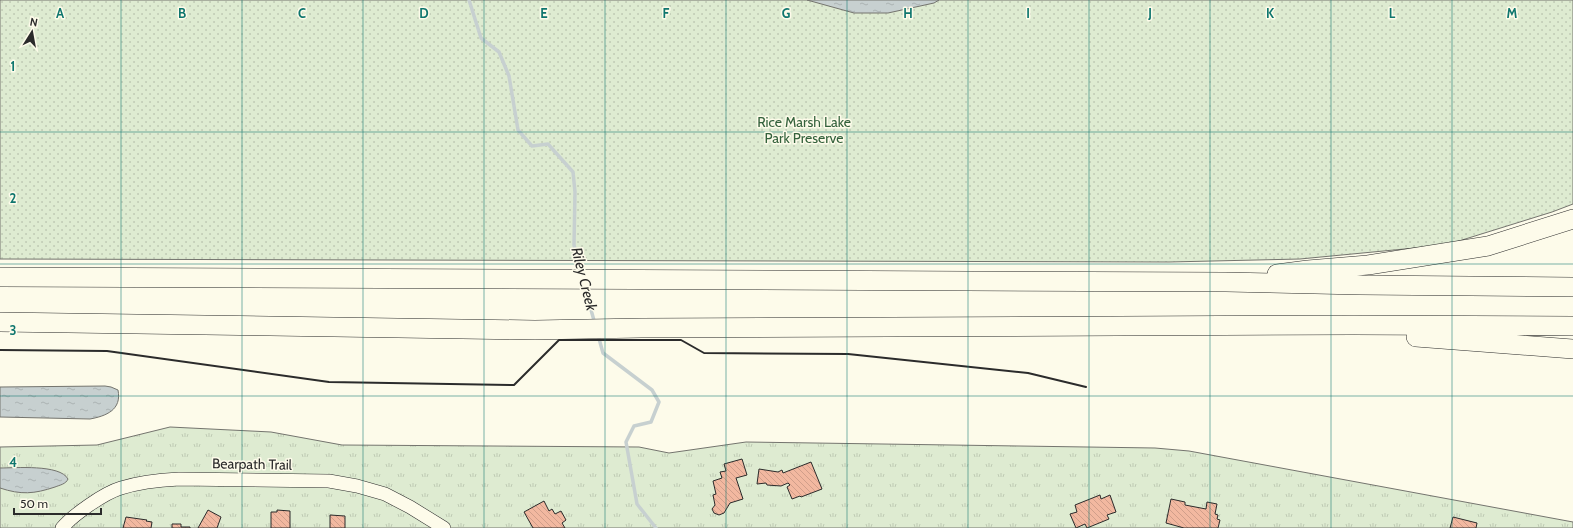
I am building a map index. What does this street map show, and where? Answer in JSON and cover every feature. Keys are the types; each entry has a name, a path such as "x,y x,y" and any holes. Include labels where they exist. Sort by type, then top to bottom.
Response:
{"highway":[{"path":"1226,282 1308,270 1368,265 1488,246 1573,219"},
{"path":"0,277 1226,282 1360,285 1573,286"},
{"path":"0,322 535,330 641,328 1354,325 1573,326"},
{"path":"1354,325 1396,335 1573,348"}],"street":[{"name":"Bearpath Trail","path":"62,528 82,510 120,488 157,480 179,479 329,481 356,486 385,494 410,507 444,528"}],"green space":[{"name":"Rice Marsh Lake Park Preserve","path":"0,0 1573,0 1573,204 1446,245 1300,259 1169,262 0,259"},
{"path":"170,427 271,432 342,445 639,447 669,453 746,442 1155,448 1189,451 1573,522 1573,528 0,528 0,447 97,445"}],"water":[{"path":"807,0 939,0 934,3 888,13 854,13"},
{"path":"105,386 118,390 118,403 112,411 96,418 0,417 0,387"},
{"path":"0,468 47,469 63,474 68,479 63,484 40,491 28,493 14,492 0,488"}],"building":[{"path":"742,459 747,475 736,478 743,499 730,503 724,513 719,515 714,513 712,509 715,505 713,495 716,494 713,481 722,478 720,472 726,471 724,464"},
{"path":"811,462 822,489 792,499 787,487 790,485 788,483 781,486 767,485 766,483 757,484 759,469 778,472 782,470 783,473"},
{"path":"1100,495 1101,499 1110,495 1116,512 1107,515 1109,519 1087,528 1085,524 1076,528 1070,514 1077,512 1075,505"},
{"path":"1171,499 1185,502 1185,505 1206,509 1207,502 1217,504 1215,514 1218,515 1217,519 1220,520 1218,528 1184,528 1166,523"},
{"path":"544,501 549,511 552,509 555,514 561,511 566,520 562,523 565,528 533,528 524,512"},
{"path":"208,510 221,517 217,528 198,528"},
{"path":"277,510 290,511 290,528 271,528 271,512 277,512"},
{"path":"330,515 345,516 345,528 330,528"},
{"path":"126,517 152,522 151,528 123,528"},
{"path":"1453,517 1477,523 1476,528 1450,528"},
{"path":"172,524 181,524 181,527 190,528 172,528"}],"waterway":[{"name":"Riley Creek","path":"469,0 481,38 499,52 509,76 518,130 532,146 548,144 573,172 575,192 574,245 581,273"},
{"name":"Riley Creek","path":"584,285 595,324"},
{"name":"Riley Creek","path":"598,335 603,353 652,390 659,402 651,422 634,426 626,442 637,504 656,528"}],"wall":[{"path":"0,350 107,351 329,382 514,385 559,340 681,340 704,353 848,354 1028,373 1086,387"}]}
